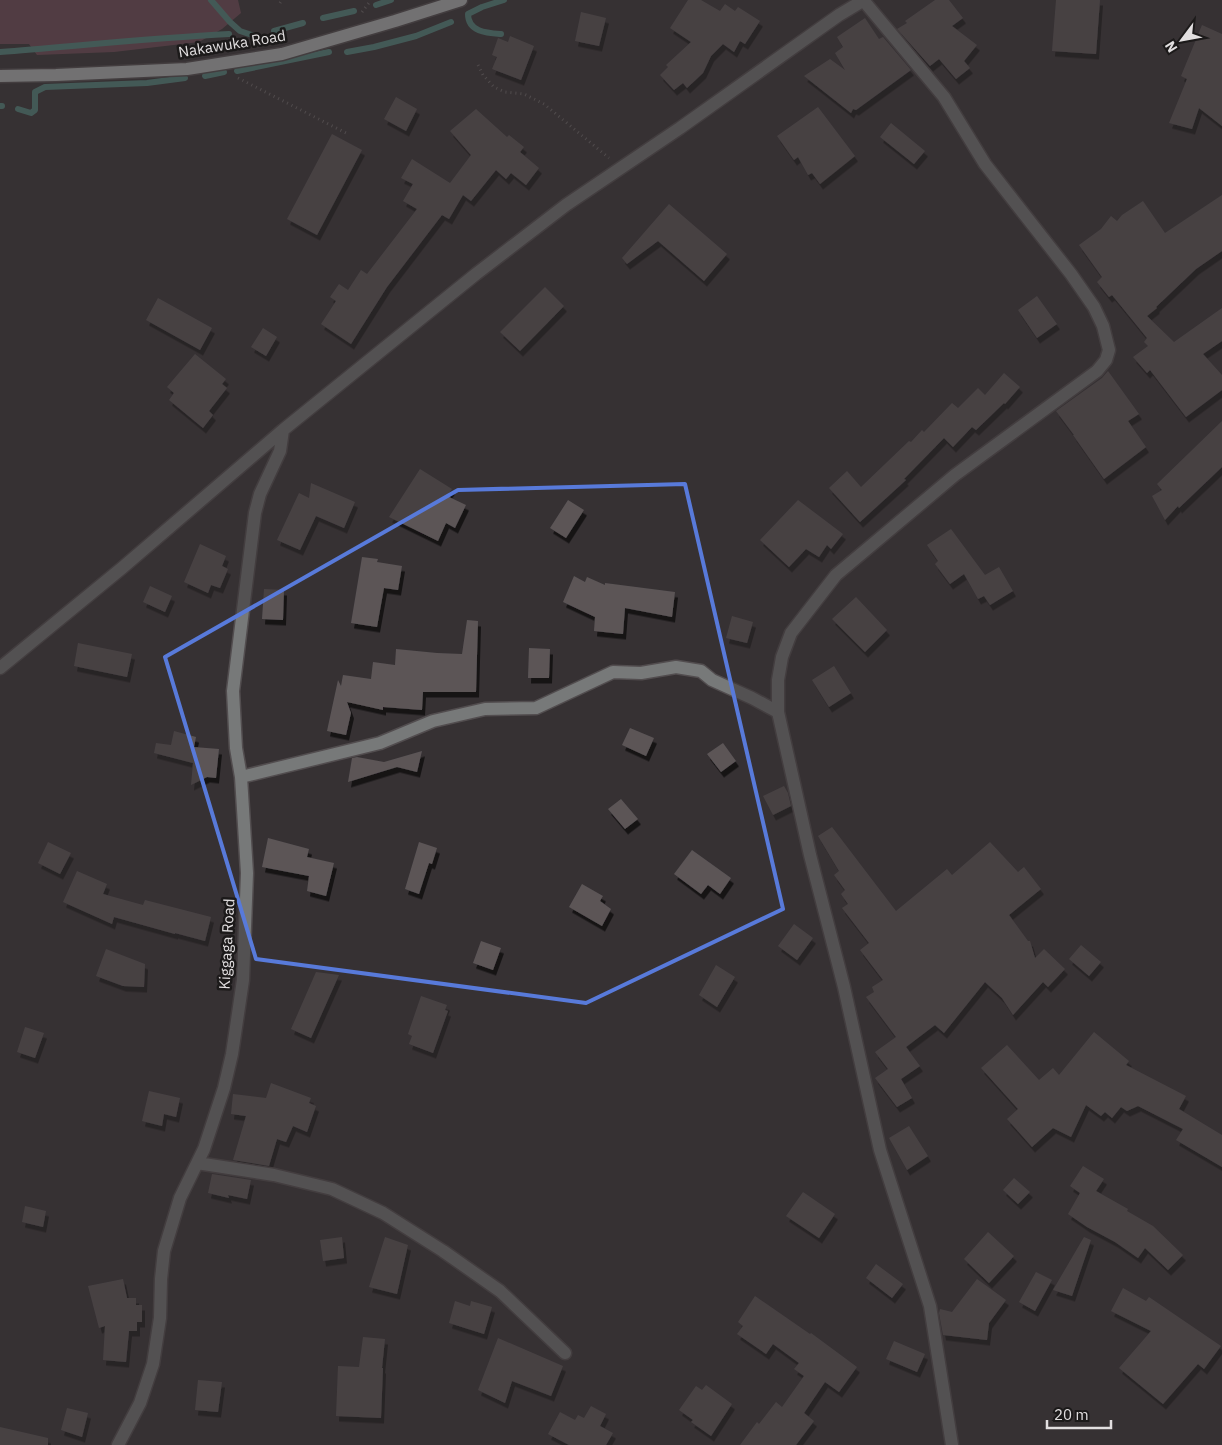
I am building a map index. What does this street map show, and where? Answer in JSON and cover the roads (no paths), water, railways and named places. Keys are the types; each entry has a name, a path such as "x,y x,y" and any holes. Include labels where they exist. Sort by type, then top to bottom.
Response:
{"main road":[{"name":"Nakawuka Road","path":"0,76 187,69 282,54 461,0"}],"street":[{"path":"0,668 122,568 284,430 460,287 551,216 680,128 839,15 864,0 944,97 985,164 1072,274 1104,326 1109,350 1106,360 1097,371 955,475 836,576 791,633 782,657 778,680 778,712 810,855 844,987 880,1150 930,1306 952,1445"},
{"name":"Kiggaga Road","path":"118,1445 140,1403 153,1364 160,1318 164,1251 180,1198 213,1124 232,1054 243,980 246,873 241,777 236,748 233,691 255,513 260,494 280,451 284,430"},
{"path":"241,777 380,743 433,721 486,709 536,708 613,672 641,673 676,667 701,671 712,680 778,712"},
{"path":"197,1163 274,1175 332,1188 383,1213 443,1251 500,1291 565,1353"}],"waterway":[{"path":"211,0 240,31 252,35"},
{"path":"376,5 391,0"},
{"path":"501,34 484,32 475,28 471,25 468,14 504,0"},
{"path":"323,18 354,11"},
{"path":"347,52 416,36 451,22"},
{"path":"274,31 303,23"},
{"path":"0,52 229,34"},
{"path":"237,71 329,52"},
{"path":"205,76 224,72"},
{"path":"18,109 31,113 35,110 35,92 45,87 147,83 185,78"}]}
